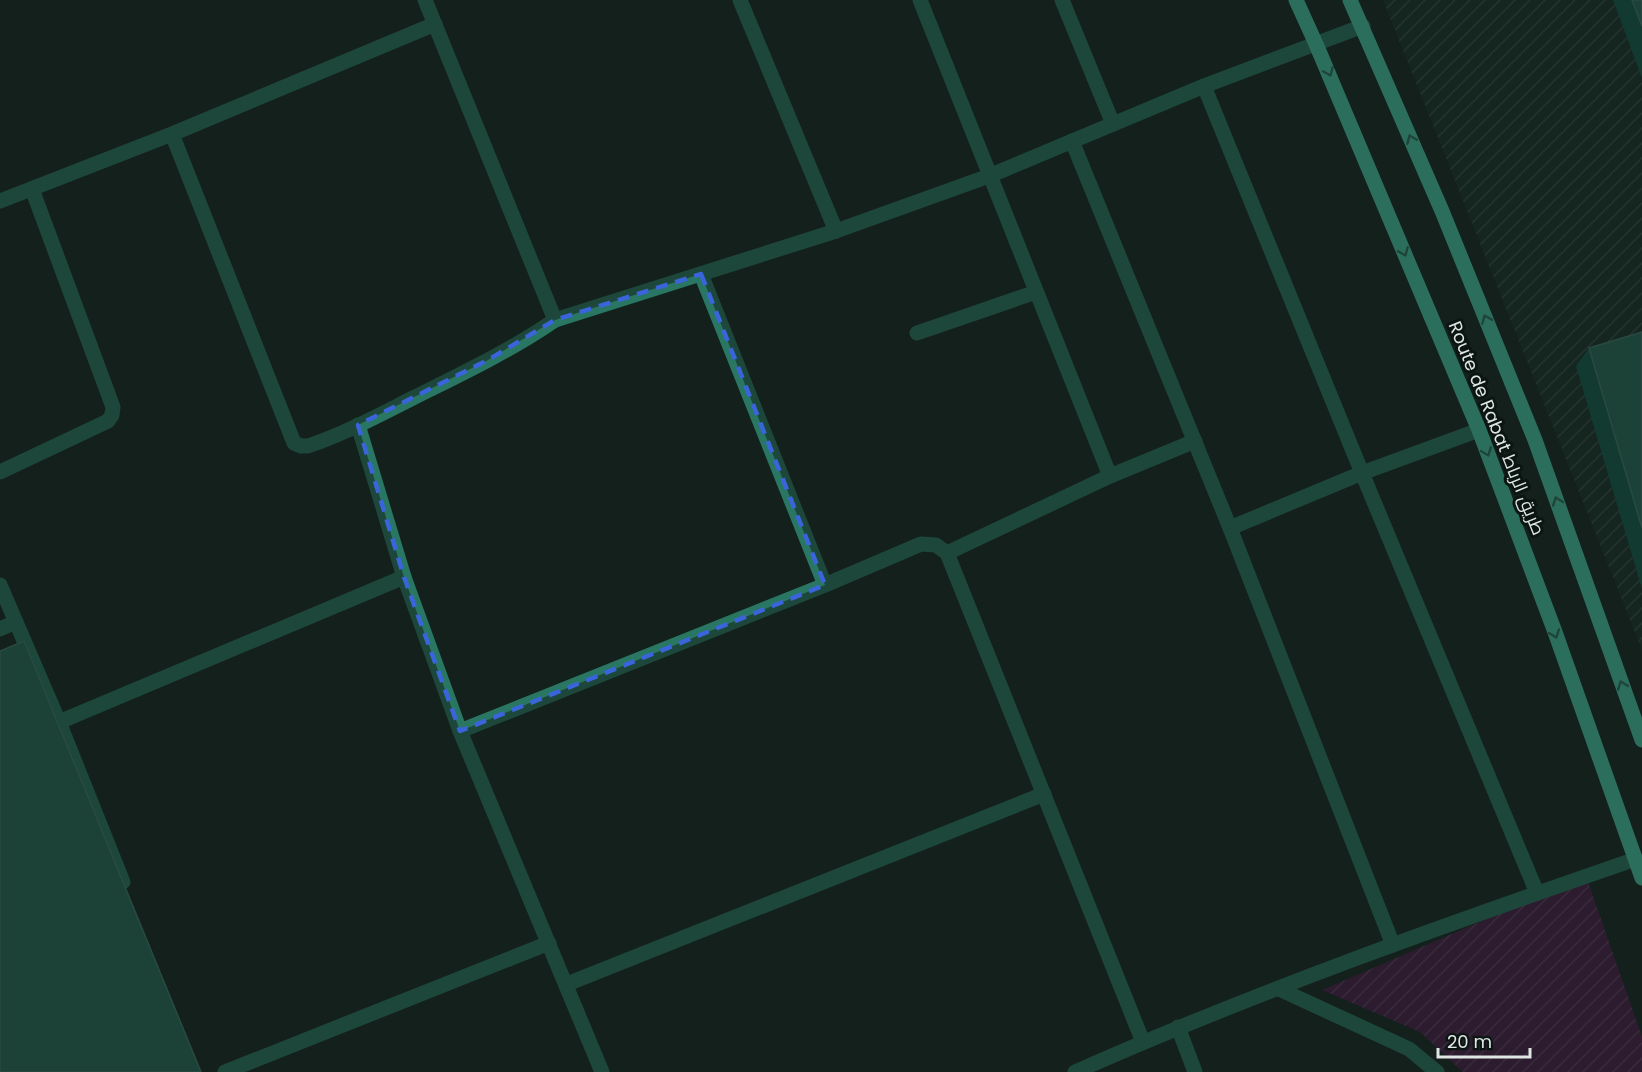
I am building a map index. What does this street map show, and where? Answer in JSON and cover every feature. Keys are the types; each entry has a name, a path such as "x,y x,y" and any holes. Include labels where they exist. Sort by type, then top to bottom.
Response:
{"main road":[{"name":"Route de Rabat طريق الرباط","path":"1296,0 1317,44 1479,430 1555,632 1642,878"},
{"name":"Route de Rabat طريق الرباط","path":"1350,0 1443,211 1535,440 1642,740"}],"street":[{"path":"425,0 555,320"},
{"path":"740,0 836,231"},
{"path":"920,0 1110,476"},
{"path":"1062,0 1113,124"},
{"path":"0,201 172,134 435,24"},
{"path":"172,134 294,442 301,446 308,446 358,425 488,360 555,320 836,231 989,176 1204,86 1363,26"},
{"path":"1204,86 1537,893"},
{"path":"1072,141 1230,528 1394,945"},
{"path":"0,472 108,421 112,415 112,407 32,189"},
{"path":"701,274 825,585"},
{"path":"917,333 1036,292"},
{"path":"358,425 404,577 460,731 602,1072"},
{"path":"1230,528 1362,473 1479,430"},
{"path":"947,553 1110,476 1195,441"},
{"path":"460,731 825,585 921,544 936,544 947,553 1143,1042"},
{"path":"59,722 404,577"},
{"path":"0,585 59,722 129,897"},
{"path":"0,629 16,622"},
{"path":"567,984 1044,794"},
{"path":"1075,1072 1179,1027 1394,945 1636,859"},
{"path":"225,1072 549,943"},
{"path":"1279,989 1410,1048 1437,1072"},
{"path":"1179,1027 1196,1072"}],"highlighted area":[{"path":"701,274 825,585 460,731 404,577 358,425 488,360 555,320"}],"shaded area":[{"path":"1383,0 1642,0 1642,650"},
{"path":"1586,876 1642,1037 1642,1072 1463,1072 1420,1032 1322,990"}],"building":[{"path":"1632,0 1642,0 1642,26"},
{"path":"1642,332 1642,528 1589,348"},
{"path":"24,641 201,1072 0,1072 0,651"}]}
